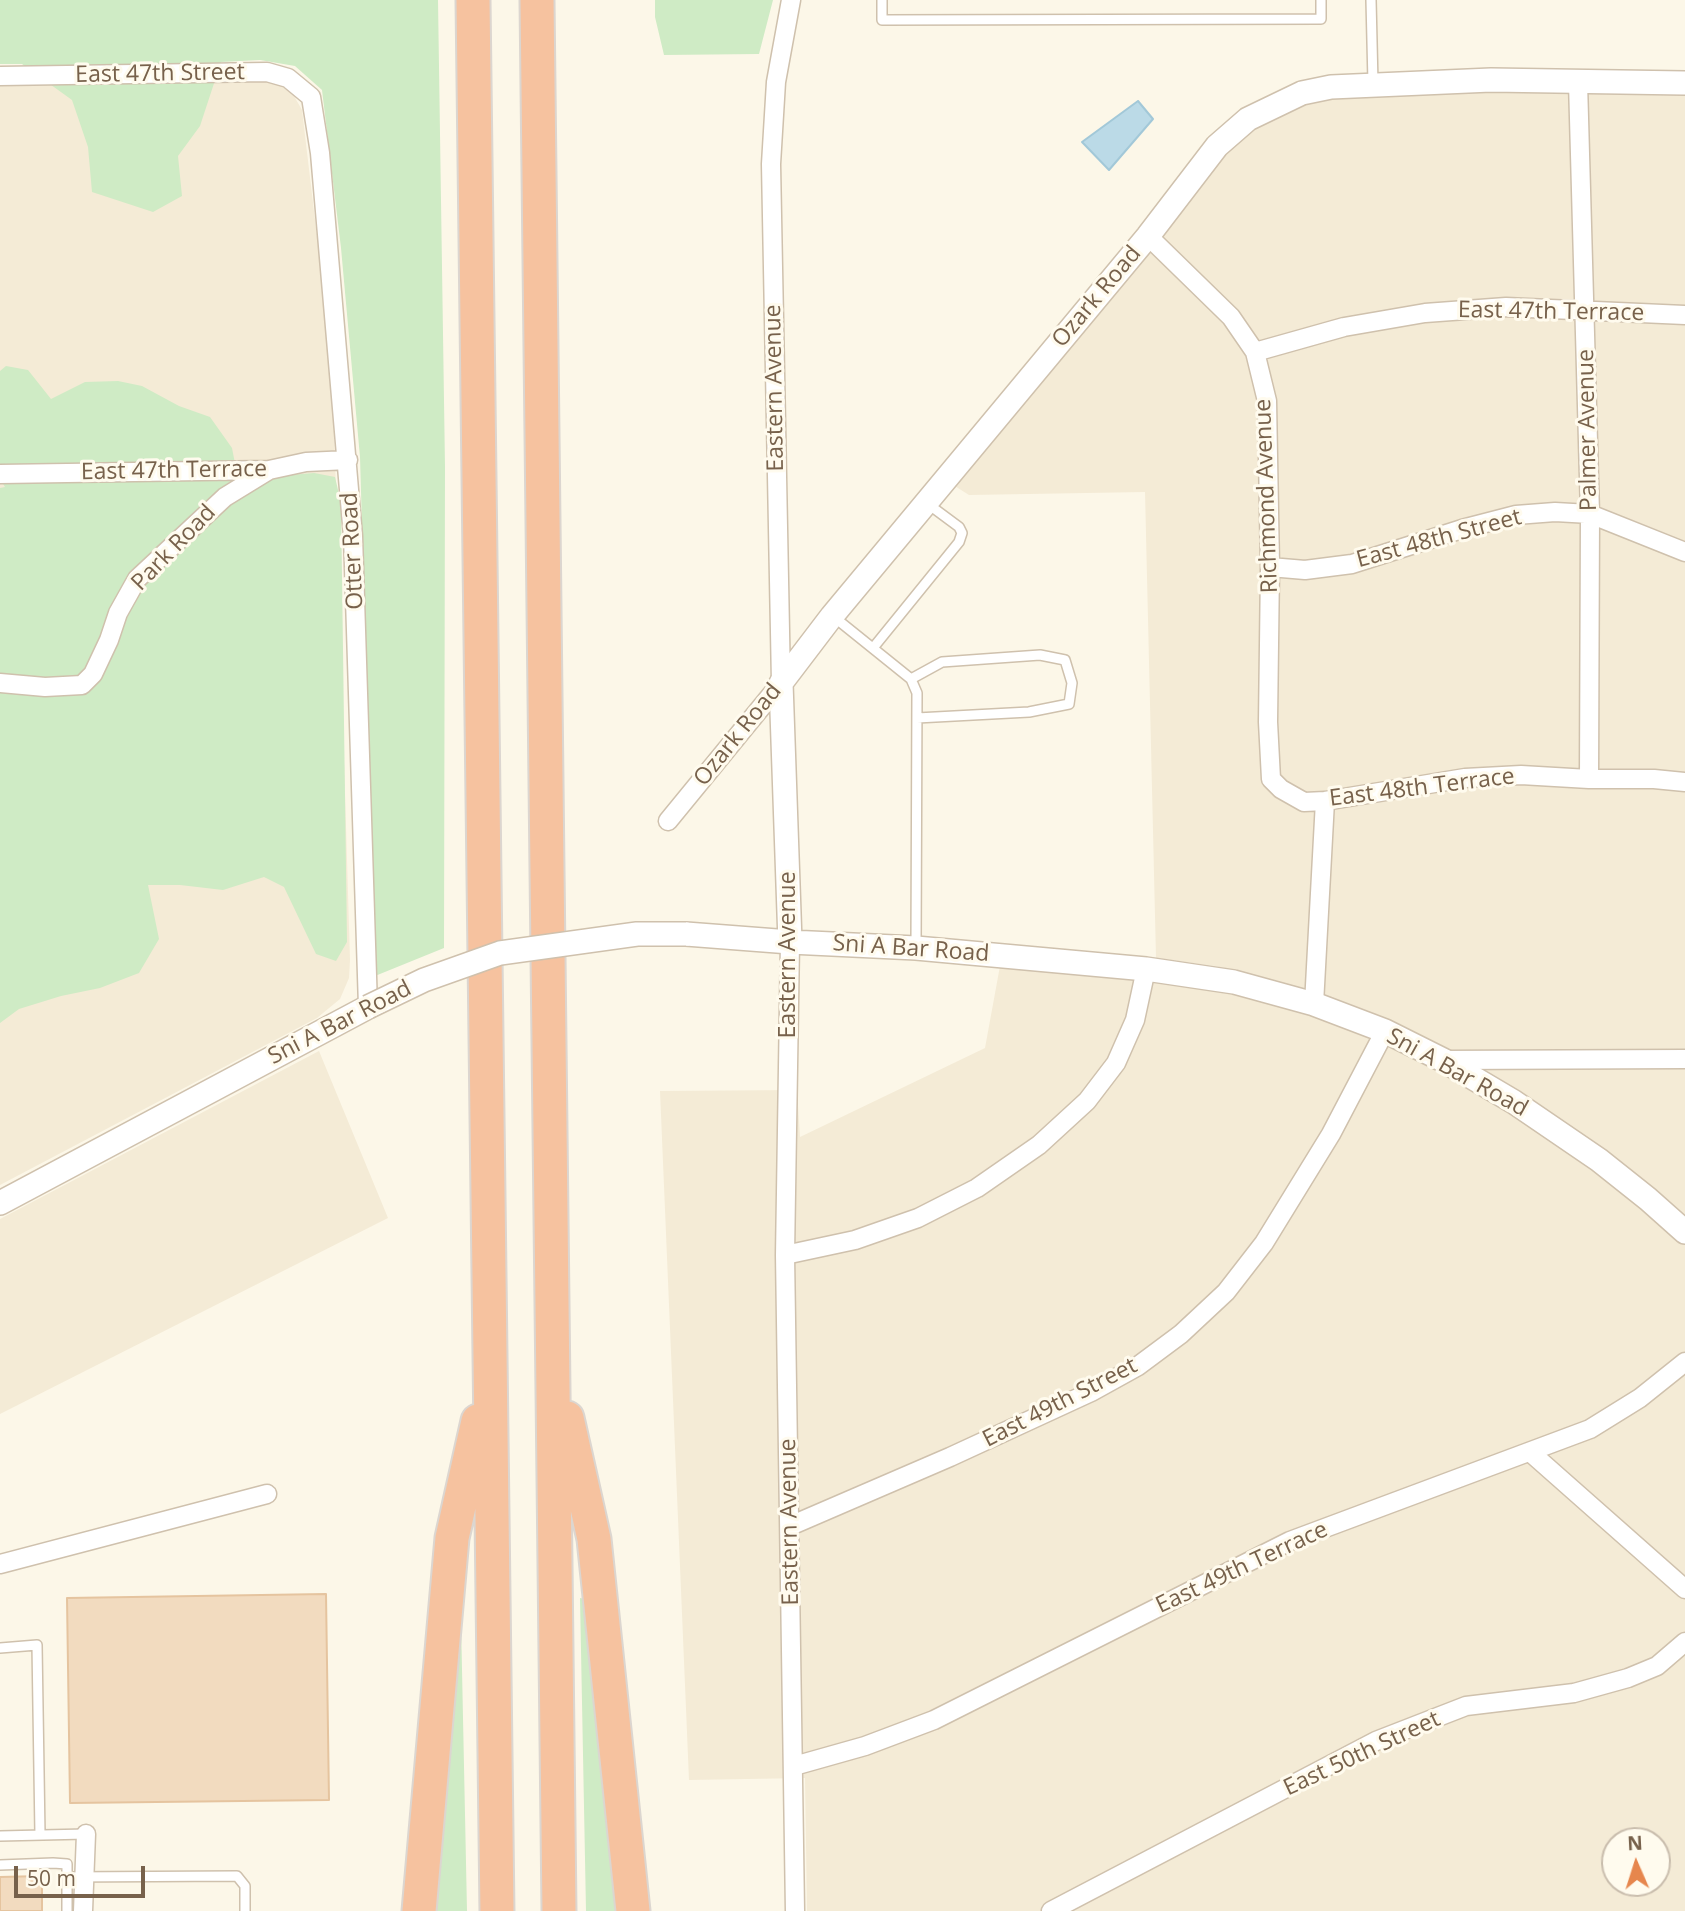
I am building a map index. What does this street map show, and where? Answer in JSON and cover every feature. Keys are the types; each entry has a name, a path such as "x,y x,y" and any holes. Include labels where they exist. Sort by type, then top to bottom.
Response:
{"highway":[{"path":"474,0 496,1911"},
{"path":"537,0 559,1911"},
{"path":"552,1351 594,1539 632,1911"},
{"path":"419,1911 452,1538 490,1368"}],"street":[{"name":"Eastern Avenue","path":"791,0 775,90 771,164 781,682 790,942 785,1255 795,1911"},
{"name":"East 47th Street","path":"0,76 267,72 288,78 311,97"},
{"name":"Ozark Road","path":"668,821 832,616 1148,236 1217,146 1248,119 1302,93 1331,87 1491,80 1685,83"},
{"name":"Palmer Avenue","path":"1578,82 1590,514 1589,779"},
{"name":"Otter Road","path":"311,97 320,153 354,536 368,1007"},
{"name":"Richmond Avenue","path":"1148,236 1231,317 1255,352 1267,401 1270,758"},
{"name":"East 47th Terrace","path":"1255,352 1345,327 1425,313 1506,307 1685,314"},
{"name":"East 47th Terrace","path":"0,474 269,470 306,462 348,460"},
{"name":"Park Road","path":"0,683 45,687 82,685 93,674 118,613 137,579 225,497 269,470"},
{"name":"East 48th Street","path":"1270,567 1305,570 1352,564 1516,515 1555,512 1590,514 1685,552"},
{"name":"East 48th Terrace","path":"1270,758 1271,779 1281,789 1304,802 1325,802 1465,778 1521,775 1685,782"},
{"path":"1314,1004 1325,802"},
{"name":"Sni A Bar Road","path":"0,1203 368,1007 424,980 500,953 637,934 685,934 916,948 1146,969 1234,982 1314,1004 1385,1031 1443,1060 1514,1102 1599,1160 1685,1232"},
{"path":"785,1255 855,1240 918,1218 977,1188 1040,1144 1087,1101 1116,1063 1135,1020 1146,969"},
{"name":"East 49th Street","path":"790,1526 1091,1392 1138,1366 1181,1334 1226,1292 1264,1243 1331,1135 1385,1031"},
{"path":"1443,1060 1685,1059"},
{"name":"East 49th Terrace","path":"794,1766 865,1746 934,1720 1290,1541 1590,1429 1640,1398 1685,1362"},
{"path":"1530,1452 1685,1589"},
{"path":"0,1564 267,1494"},
{"name":"East 50th Street","path":"1051,1911 1376,1741 1466,1706 1574,1693 1628,1678 1657,1666 1685,1642"},
{"path":"83,1911 76,1877 86,1834"}],"lane":[{"path":"882,0 882,20 909,20 1321,19 1321,0"},
{"path":"1371,0 1373,85"},
{"path":"873,648 959,542 962,533 959,527 927,502"},
{"path":"832,616 911,679 917,693 916,948"},
{"path":"911,679 942,662 1040,655 1065,660 1072,683 1069,705 1029,712 917,718"},
{"path":"0,1648 37,1645 40,1835"},
{"path":"0,1836 86,1834"},
{"path":"0,1864 66,1864 76,1877"},
{"path":"76,1877 237,1876 245,1886 245,1911"},
{"path":"67,1911 76,1877"}],"shaded area":[{"path":"261,80 281,86 294,96 302,110 323,287 334,424 349,978 340,999 317,1018 0,1185 0,82"},
{"path":"1685,88 1685,1911 807,1911 805,1778 689,1780 660,1091 797,1090 800,1137 985,1048 1000,966 1328,998 1273,980 1215,966 1156,958 1145,492 969,495 950,483 1208,171 1242,135 1273,112 1349,90"},
{"path":"319,1051 388,1218 0,1414 0,1219"}],"green space":[{"path":"0,0 438,0 445,467 444,948 375,976 360,457 341,248 322,90 295,66 260,60 221,62 200,126 178,156 182,196 153,212 92,192 88,147 72,100 22,64 0,64"},
{"path":"655,0 773,0 759,54 664,55 655,17"},
{"path":"6,366 28,370 51,399 85,382 118,381 142,386 179,406 210,417 232,448 238,479 314,473 335,477 341,503 347,942 336,961 316,954 284,887 264,877 223,890 180,885 148,885 159,939 139,973 100,988 19,1009 0,1023 0,488 5,487 0,479 0,371"},
{"path":"580,1598 586,1599 615,1911 586,1911"},
{"path":"461,1621 467,1911 429,1911"}],"water":[{"path":"1138,101 1153,119 1109,170 1082,142"}],"building":[{"path":"326,1594 329,1800 70,1803 67,1598"},
{"path":"42,1876 42,1911 0,1911 0,1877"}]}
